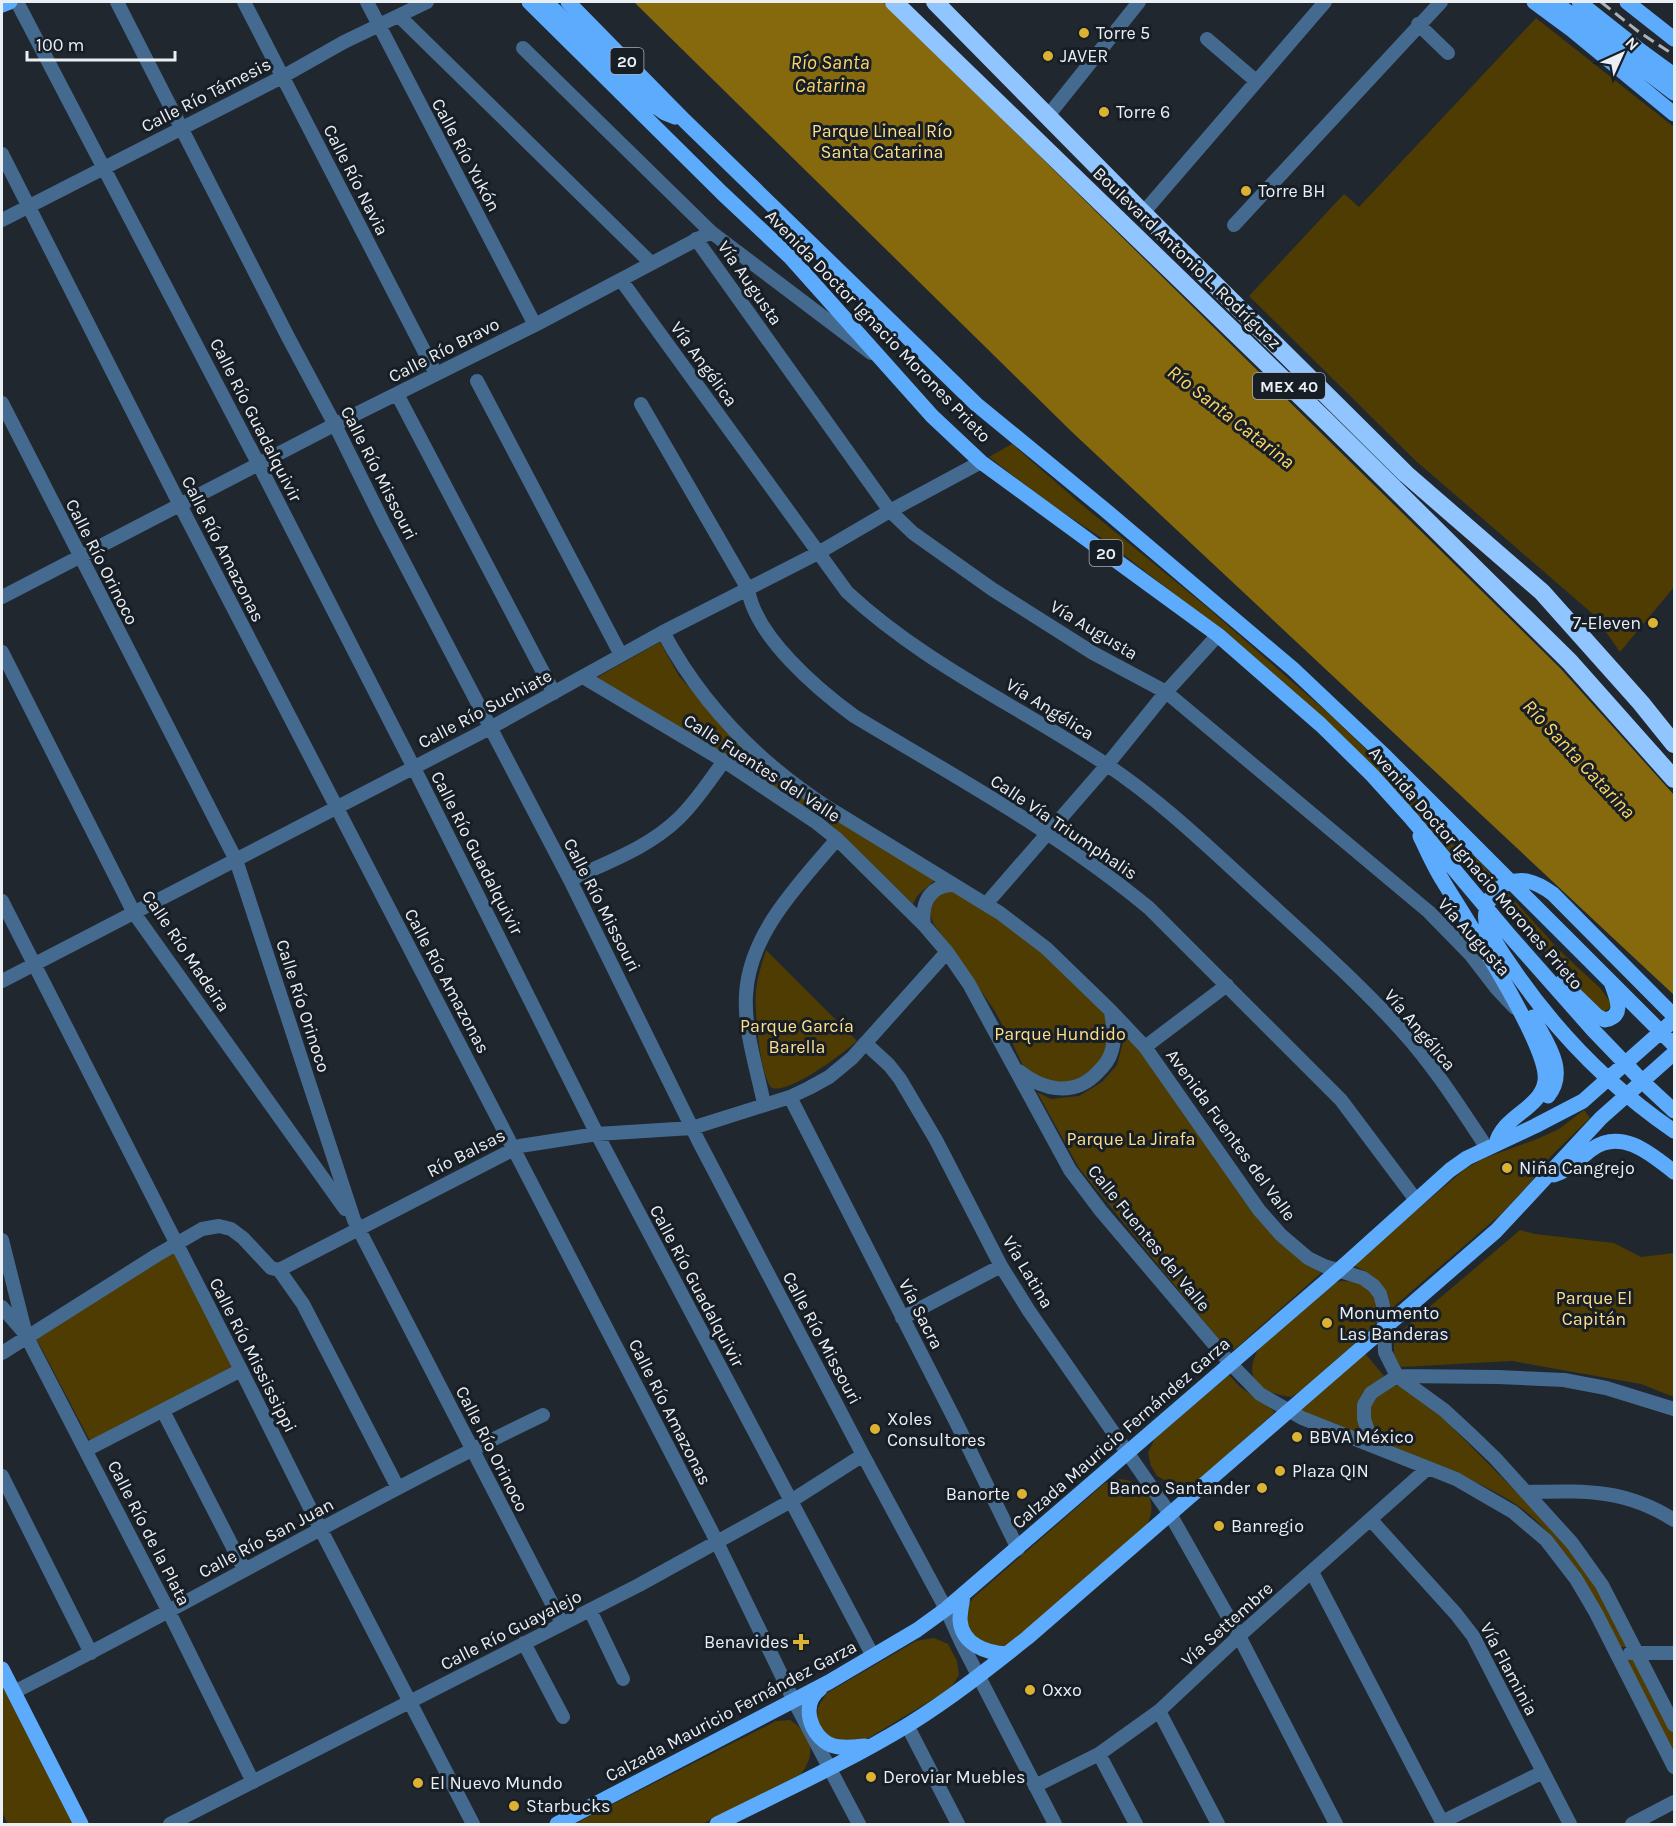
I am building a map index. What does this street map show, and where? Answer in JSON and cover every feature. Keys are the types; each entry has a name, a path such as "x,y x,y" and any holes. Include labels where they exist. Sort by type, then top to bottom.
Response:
{"highway":[{"name":"Boulevard Antonio L. Rodríguez","path":"894,2 1545,637 1638,736 1674,779"},
{"name":"Boulevard Antonio L. Rodríguez","path":"934,2 1406,474 1542,592 1672,738"}],"main road":[{"path":"2,5 10,2"},
{"name":"Avenida Doctor Ignacio Morones Prieto","path":"529,2 790,257 932,416 981,462 1218,635 1321,725 1372,775 1410,817 1503,939 1674,1111"},
{"path":"546,2 652,104 665,113 686,121"},
{"name":"Avenida Doctor Ignacio Morones Prieto","path":"568,2 686,121 976,404 1104,508 1301,677 1386,757 1674,1045"},
{"path":"1534,2 1581,37 1674,114"},
{"path":"1555,2 1674,93"},
{"path":"1580,2 1674,75"},
{"path":"1627,2 1674,39"},
{"path":"1410,817 1442,880 1472,927 1519,1011 1543,1062 1546,1080 1539,1095 1500,1132 1491,1146"},
{"path":"1611,983 1618,1008 1615,1016 1605,1020 1597,1016 1542,961 1503,939 1486,924 1488,902 1501,886 1511,882 1525,880 1544,887 1674,1016"},
{"path":"1503,939 1532,993 1580,1052 1616,1088 1674,1131"},
{"path":"1503,939 1501,961 1553,1053 1557,1075 1551,1092 1545,1099 1530,1112 1513,1119"},
{"name":"Calzada Mauricio Fernández Garza","path":"557,1824 829,1682 946,1609 1018,1549 1459,1164 1583,1101 1674,1020"},
{"path":"717,1824 829,1768 907,1725 979,1677 1496,1231 1601,1118 1674,1053"},
{"path":"1546,1179 1564,1171 1595,1147 1617,1140 1634,1144 1674,1172"},
{"path":"963,1596 960,1620 967,1637 985,1652 1007,1654"},
{"path":"2,1669 81,1824"},
{"path":"829,1682 810,1700 810,1719 813,1728 822,1739 831,1745 868,1746"}],"street":[{"name":"Calle Río Guadalquivir","path":"17,2 259,465 597,1134 873,1656"},
{"name":"Calle Río Missouri","path":"117,2 570,880 692,1128 946,1609 1055,1824"},
{"name":"Calle Río Navia","path":"244,2 436,374"},
{"name":"Calle Río Yukón","path":"367,2 535,325"},
{"name":"Calle Río Támesis","path":"2,220 282,77 344,42 427,2"},
{"path":"1047,117 1140,2"},
{"path":"1143,213 1325,2"},
{"path":"1234,225 1418,24 1441,2"},
{"path":"399,16 651,263"},
{"path":"1418,24 1448,53"},
{"path":"1207,39 1256,81"},
{"path":"523,48 711,232 882,362"},
{"name":"Calle Río Amazonas","path":"2,154 180,505 717,1543 794,1701 859,1824"},
{"name":"Calle Río Bravo","path":"2,597 335,425 535,325 711,232"},
{"name":"Vía Augusta","path":"696,239 890,511 914,533 992,589 1093,653 1167,692 1429,912 1470,954 1506,999 1519,1011"},
{"name":"Vía Angélica","path":"621,280 847,592 867,611 936,660 1107,765 1151,797 1198,837 1404,1033 1491,1146"},
{"path":"477,381 621,655"},
{"path":"397,394 554,693"},
{"name":"Calle Río Orinoco","path":"2,403 236,860 356,1225 562,1623"},
{"name":"Calle Vía Triumphalis","path":"641,404 748,589 750,602 773,640 795,665 828,698 854,716 1047,833 1140,901 1341,1100 1416,1200"},
{"name":"Calle Río Suchiate","path":"2,981 490,728 663,632 818,554 890,511 981,462"},
{"name":"Avenida Fuentes del Valle","path":"663,632 695,687 725,723 771,766 827,807 1012,921 1046,948 1145,1047 1259,1210 1281,1235 1308,1258 1363,1278 1374,1286 1380,1294 1383,1305 1385,1352 1398,1376 1444,1410 1487,1450 1559,1527 1590,1566 1607,1594 1674,1725"},
{"path":"986,904 1218,635"},
{"name":"Calle Río Madeira","path":"2,652 134,912 356,1225"},
{"name":"Calle Fuentes del Valle","path":"583,677 724,761 817,823 837,839 924,925 947,951 969,984 1070,1170 1101,1211 1230,1363 1260,1394 1288,1411 1456,1479 1513,1512 1546,1540 1576,1578 1618,1654 1674,1767"},
{"path":"570,880 650,842 689,807 724,761"},
{"path":"817,823 817,814 827,807"},
{"path":"764,1104 747,1014 748,976 757,950 778,912 837,839"},
{"path":"924,925 922,913 926,900 938,888 952,885"},
{"name":"Calle Río Mississippi","path":"2,901 473,1824"},
{"name":"Río Balsas","path":"277,1270 356,1225 519,1146 597,1134 692,1128 790,1097 829,1077 865,1043 947,951"},
{"path":"1145,1047 1227,985"},
{"path":"1015,1068 1030,1080 1061,1090 1075,1088 1086,1083 1103,1067 1111,1053 1114,1028 1110,1010"},
{"name":"Vía Latina","path":"865,1043 889,1065 900,1079 936,1140 1001,1266 1029,1311 1170,1514 1239,1636 1336,1824"},
{"name":"Vía Sacra","path":"790,1097 1018,1549"},
{"path":"2,1353 202,1229 219,1226 231,1229 277,1270 303,1304 398,1488"},
{"path":"2,1240 27,1336"},
{"path":"902,1318 1001,1266"},
{"path":"2,1290 13,1281"},
{"name":"Calle Río de la Plata","path":"2,1306 27,1336 168,1610 253,1782"},
{"path":"86,1450 241,1370"},
{"path":"1373,1446 1364,1419 1364,1405 1371,1393 1398,1376 1563,1380 1606,1388 1674,1408"},
{"path":"163,1411 243,1569"},
{"name":"Calle Río San Juan","path":"14,1692 471,1449 543,1415"},
{"name":"Calle Río Guayalejo","path":"170,1824 717,1543 791,1501 863,1455"},
{"name":"Vía Settembre","path":"1035,1786 1099,1754 1159,1711 1239,1636 1428,1468"},
{"path":"2,1476 91,1653"},
{"path":"1526,1492 1577,1491 1611,1494 1634,1499 1674,1520"},
{"name":"Vía Flaminia","path":"1371,1520 1473,1636 1570,1824"},
{"path":"1312,1572 1443,1823 1543,1772"},
{"path":"590,1610 623,1679"},
{"path":"524,1643 563,1717"},
{"path":"1618,1654 1674,1653"},
{"path":"1159,1711 1218,1824"},
{"path":"907,1725 958,1824"},
{"path":"1099,1754 1136,1824"},
{"path":"1632,1824 1674,1802"}],"green space":[{"path":"1536,18 1674,127 1674,587 1620,652 1594,615 1416,461 1249,296 1344,194 1359,207"},
{"path":"1012,444 1208,608 1336,720 1479,861 1559,950 1600,988 1612,1004 1610,1008 1598,1012 1550,957 1506,913 1396,793 1279,679 1218,628 1106,541 1046,501 989,457"},
{"path":"660,642 679,676 734,738 811,803 807,809 596,678"},
{"path":"826,812 935,880 917,896 913,904 823,817"},
{"name":"Parque Hundido","path":"940,890 955,891 1011,923 1103,1011 1110,1029 1104,1060 1084,1079 1062,1084 1039,1078 1022,1064 993,1008 933,923 928,906"},
{"name":"Parque García Barella","path":"766,950 857,1041 816,1072 780,1088 772,1088 764,1071 757,1027 757,987"},
{"name":"Parque La Jirafa","path":"1125,1035 1148,1060 1251,1211 1274,1237 1321,1273 1235,1349 1225,1347 1079,1168 1037,1092 1051,1099 1079,1096 1102,1082 1117,1065"},
{"path":"1584,1110 1590,1118 1551,1156 1500,1215 1391,1309 1378,1281 1352,1265 1465,1169 1485,1158 1559,1129"},
{"name":"Parque El Capitán","path":"1520,1230 1535,1234 1614,1243 1641,1257 1674,1253 1674,1397 1641,1384 1512,1361 1401,1367 1394,1358 1394,1337"},
{"path":"173,1253 232,1367 92,1440 89,1439 36,1338"},
{"path":"1342,1281 1360,1284 1372,1293 1376,1307 1375,1325 1302,1390 1291,1397 1270,1392 1262,1387 1256,1382 1252,1367 1260,1346 1332,1283"},
{"path":"1363,1351 1384,1376 1371,1388 1363,1437 1300,1410"},
{"path":"1229,1375 1239,1386 1275,1412 1199,1480 1187,1485 1170,1483 1157,1476 1151,1466 1148,1453 1155,1438"},
{"path":"1392,1385 1401,1386 1442,1417 1565,1541 1588,1572 1631,1647 1620,1647 1570,1560 1545,1529 1530,1515 1496,1492 1377,1442 1368,1422 1371,1401"},
{"path":"1116,1479 1134,1483 1146,1492 1151,1507 1151,1516 1147,1525 1006,1647 991,1650 968,1635 965,1609 974,1597 1105,1483"},
{"path":"934,1638 948,1644 957,1661 959,1675 950,1689 857,1745 846,1746 822,1733 817,1719 818,1707 827,1693 916,1641"},
{"path":"1635,1656 1674,1735 1674,1759 1625,1657"},
{"path":"2,1685 74,1824 8,1824 2,1812"},
{"path":"790,1720 803,1731 810,1744 809,1759 801,1774 702,1824 574,1824 776,1721"}],"water":[{"name":"Río Santa Catarina","path":"634,2 883,2 1561,669 1674,795 1674,995 1072,432"}],"railway":[{"path":"1601,2 1639,32 1674,55"}],"place":[{"name":"Torre 5","path":"1084,33"},
{"name":"JAVER","path":"1048,56"},
{"name":"Torre 6","path":"1104,112"},
{"name":"Torre BH","path":"1246,191"},
{"name":"7-Eleven","path":"1653,623"},
{"name":"Niña Cangrejo","path":"1507,1168"},
{"name":"Monumento Las Banderas","path":"1327,1323"},
{"name":"Xoles Consultores","path":"875,1429"},
{"name":"BBVA México","path":"1297,1437"},
{"name":"Plaza QIN","path":"1280,1471"},
{"name":"Banco Santander","path":"1262,1488"},
{"name":"Banorte","path":"1022,1494"},
{"name":"Banregio","path":"1219,1526"},
{"name":"Benavides","path":"801,1642"},
{"name":"Oxxo","path":"1030,1690"},
{"name":"Deroviar Muebles","path":"871,1777"},
{"name":"El Nuevo Mundo","path":"418,1783"},
{"name":"Starbucks","path":"514,1806"}],"park label":[{"name":"Parque Lineal Río Santa Catarina","path":"882,141"}]}
